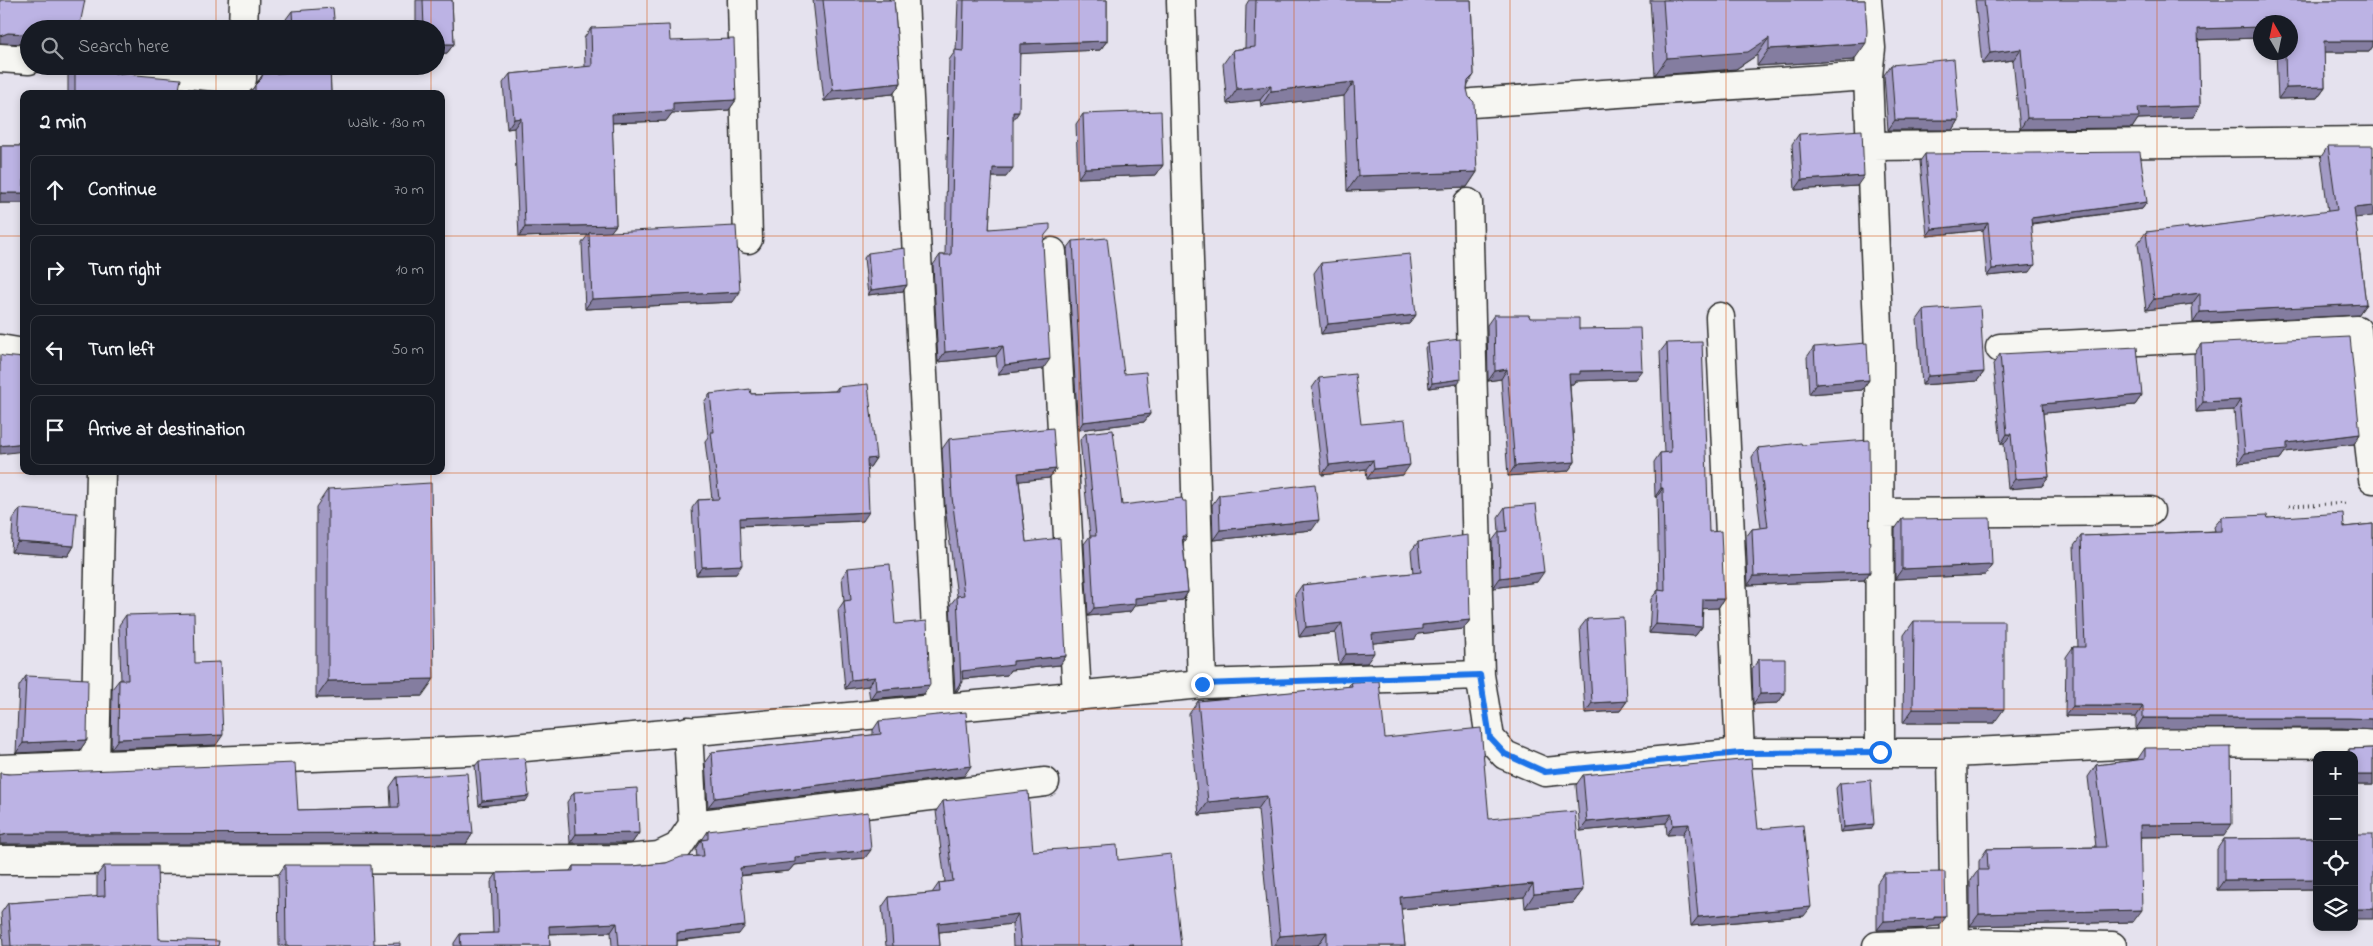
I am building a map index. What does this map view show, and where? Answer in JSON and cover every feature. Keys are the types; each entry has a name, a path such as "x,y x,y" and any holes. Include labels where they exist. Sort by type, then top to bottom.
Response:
{"street":[{"path":"243,20 244,0"},
{"path":"742,0 748,238"},
{"path":"904,0 940,710"},
{"path":"1181,0 1202,684"},
{"path":"1867,0 1871,48 1868,76 1879,352 1880,752"},
{"path":"0,58 20,59"},
{"path":"191,75 242,80"},
{"path":"1472,103 1868,76"},
{"path":"1872,146 2373,141"},
{"path":"1468,203 1480,675 1490,738 1505,754 1545,772 1740,753 1952,753 2161,743 2373,744"},
{"path":"1052,252 1077,695"},
{"path":"1720,317 1740,753"},
{"path":"2000,348 2365,329 2373,479"},
{"path":"0,349 20,352"},
{"path":"95,766 101,475"},
{"path":"1879,513 2150,511"},
{"path":"0,769 493,750 688,731 940,710 1202,684 1480,675"},
{"path":"0,860 626,859 659,856 678,847 693,825 688,731"},
{"path":"1952,753 1955,945"},
{"path":"693,825 1045,782"},
{"path":"1877,946 2112,946"}],"path":[{"path":"2289,506 2354,503"}],"building":[{"path":"0,0 85,0 81,20 20,20 20,34 8,33 0,36"},
{"path":"423,0 452,0 454,44 445,44 445,20 424,20"},
{"path":"823,0 894,0 901,83 833,90"},
{"path":"964,0 1107,0 1107,41 1020,44 1019,112 1013,112 1013,168 993,168 989,229 1050,224 1050,229 1045,235 1043,243 1050,359 1005,365 1003,346 945,352 940,255 951,255 955,50 963,51"},
{"path":"1256,0 1471,0 1474,75 1468,81 1467,89 1469,97 1474,102 1477,172 1358,176 1354,82 1271,91 1271,86 1237,89 1233,50 1255,47"},
{"path":"1663,0 1865,0 1866,43 1769,49 1769,38 1748,52 1667,58"},
{"path":"1984,0 2373,0 2373,41 2324,41 2325,87 2286,88 2285,60 2298,60 2298,15 2253,15 2253,27 2198,29 2200,106 2138,108 2139,117 2027,118 2021,49 1990,53"},
{"path":"333,8 334,20 292,20 292,11"},
{"path":"669,25 670,41 734,39 736,100 673,103 673,111 612,114 616,225 525,227 521,118 514,119 510,74 592,66 591,28"},
{"path":"1954,59 1959,120 1895,120 1891,65"},
{"path":"75,75 136,75 181,79 179,90 75,90"},
{"path":"263,75 330,75 331,90 255,90 255,85"},
{"path":"1161,111 1163,165 1085,168 1083,114"},
{"path":"1862,130 1864,176 1802,180 1799,134"},
{"path":"1,146 20,146 20,193 1,193"},
{"path":"2328,146 2373,146 2373,206 2354,208 2366,304 2200,312 2200,293 2154,299 2146,232 2188,227 2188,229 2337,210"},
{"path":"2140,152 2147,202 2031,218 2035,265 1992,269 1988,223 1932,229 1925,154"},
{"path":"736,226 740,292 592,299 589,233"},
{"path":"1107,238 1124,374 1146,372 1150,414 1083,422 1073,241"},
{"path":"905,248 907,285 871,290 868,253"},
{"path":"1410,254 1416,315 1328,324 1321,263"},
{"path":"1980,306 1984,372 1928,376 1924,310"},
{"path":"1494,315 1529,315 1530,318 1579,318 1579,329 1640,328 1642,370 1580,371 1580,374 1569,374 1575,462 1515,466 1507,369 1495,371"},
{"path":"2350,337 2360,434 2287,443 2287,449 2245,453 2240,400 2203,402 2201,344"},
{"path":"1460,339 1461,379 1432,383 1428,343"},
{"path":"1702,342 1709,532 1721,531 1724,599 1703,599 1702,627 1656,624 1658,590 1665,591 1663,488 1661,488 1660,453 1671,452 1667,343"},
{"path":"1867,343 1869,380 1816,384 1814,347"},
{"path":"2137,347 2142,395 2042,404 2049,477 2015,479 2011,434 2007,434 2000,354"},
{"path":"0,355 20,358 20,444 0,446"},
{"path":"1355,374 1361,424 1405,420 1410,465 1374,469 1373,460 1329,465 1319,378"},
{"path":"868,384 876,458 867,459 869,512 740,518 742,565 702,567 698,500 719,499 711,432 714,432 710,394 750,389 751,394 838,391 838,387"},
{"path":"1053,428 1056,469 1018,473 1026,542 1060,538 1066,656 1013,661 1013,665 962,671 963,682 961,682 957,596 964,595 952,497 949,439"},
{"path":"1113,430 1122,505 1182,498 1183,501 1186,501 1187,536 1182,536 1188,592 1135,598 1135,604 1094,608 1090,536 1096,536 1086,433"},
{"path":"1869,440 1870,572 1754,576 1752,529 1768,527 1758,448 1801,443 1802,445"},
{"path":"431,483 434,679 328,681 328,489"},
{"path":"1315,484 1319,520 1220,530 1219,495"},
{"path":"1536,504 1544,572 1500,578 1499,532 1507,531 1505,507"},
{"path":"20,509 77,513 74,546 18,542"},
{"path":"2343,513 2344,527 2373,524 2373,719 2143,718 2143,706 2073,706 2073,647 2085,647 2081,536 2222,531 2222,517 2267,515 2268,518"},
{"path":"1990,518 1992,565 1902,569 1902,519"},
{"path":"1468,535 1470,620 1422,625 1422,629 1372,634 1374,653 1346,654 1342,623 1306,627 1302,585 1421,572 1418,542"},
{"path":"890,564 895,624 927,621 930,685 876,690 875,677 851,680 844,601 851,600 848,568"},
{"path":"194,613 195,663 220,662 223,735 118,739 119,680 128,680 126,615"},
{"path":"1623,617 1627,701 1592,703 1587,619"},
{"path":"1914,621 2004,621 2004,709 1913,709"},
{"path":"1759,659 1785,659 1785,693 1760,694"},
{"path":"26,676 88,679 87,740 23,743"},
{"path":"1379,681 1385,738 1481,728 1489,819 1575,811 1583,890 1534,894 1533,884 1400,897 1405,946 1327,946 1327,932 1280,936 1267,796 1208,802 1198,701 1352,686 1351,682"},
{"path":"966,712 971,766 715,798 712,752 881,734 879,721"},
{"path":"2231,747 2232,824 2140,825 2142,910 1979,914 1978,870 1988,870 1987,849 2106,847 2096,765 2145,759 2145,748"},
{"path":"2373,748 2373,775 2358,775 2358,751 2349,751 2349,749"},
{"path":"525,758 529,796 482,801 479,761"},
{"path":"1751,759 1758,829 1803,825 1811,907 1698,917 1689,824 1673,825 1672,814 1587,822 1583,775"},
{"path":"295,763 298,810 399,807 397,777 467,773 473,833 7,834 0,836 0,773"},
{"path":"1871,780 1874,824 1844,827 1840,783"},
{"path":"637,788 639,833 576,834 574,792"},
{"path":"1028,791 1033,851 1117,845 1118,860 1171,854 1181,946 1134,946 1134,944 1021,946 1018,914 938,923 940,946 893,946 889,897 940,892 939,883 953,881 943,801"},
{"path":"868,812 871,850 795,857 795,862 740,868 745,926 677,933 677,946 619,946 617,923 549,926 550,946 461,946 460,934 499,933 497,873 573,871 573,866 632,866 666,863 681,857 704,856 702,840 708,839 708,831"},
{"path":"2358,834 2373,834 2373,909 2358,909"},
{"path":"2313,838 2313,879 2224,880 2224,839"},
{"path":"285,865 371,865 374,944 400,943 400,946 286,946"},
{"path":"104,866 157,866 159,939 219,941 218,946 11,946 8,903 105,896"},
{"path":"1945,872 1946,917 1884,921 1884,873"}],"route":[{"path":"1202,684 1480,675 1490,738 1505,754 1545,772 1740,753 1880,752"}]}
